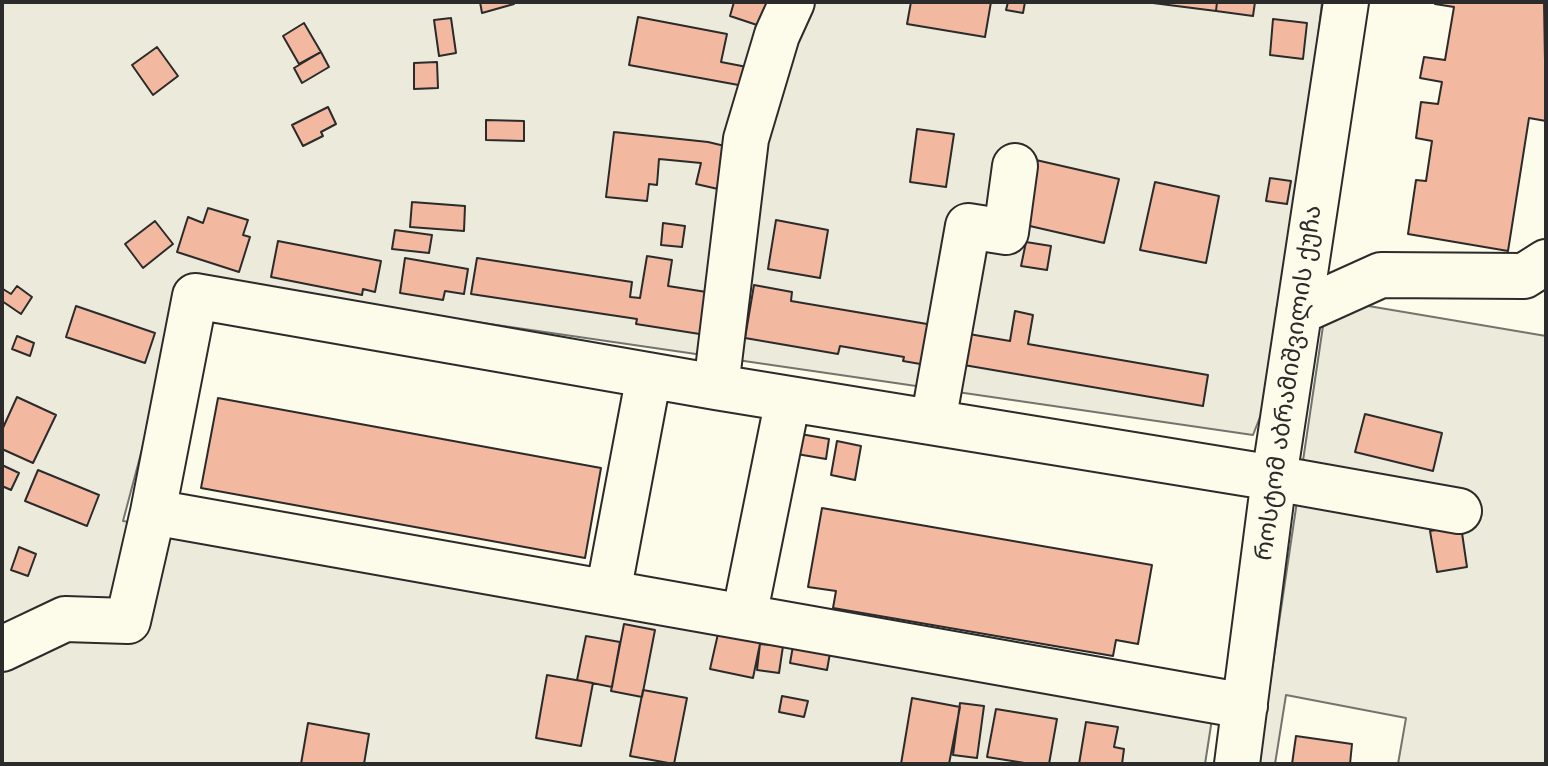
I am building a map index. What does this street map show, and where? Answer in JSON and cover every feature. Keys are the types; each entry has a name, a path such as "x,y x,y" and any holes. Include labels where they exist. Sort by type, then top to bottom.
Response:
{"street":[{"path":"716,387 746,139 777,35 792,2"},
{"name":"როსტომ აბრამიშვილის ქუჩა","path":"1237,764 1274,478 1346,2"},
{"path":"933,422 968,226 1006,232 1015,166"},
{"path":"1299,312 1381,275 1524,276 1546,262"},
{"path":"2,649 65,619 128,621 153,512 195,296 1459,511"},
{"path":"608,593 649,375"},
{"path":"744,617 788,399"},
{"path":"153,512 1245,706"}],"shaded area":[{"path":"2,2 1322,2 1280,366 1253,435 187,280 123,521 1214,706 1205,764 2,764"},
{"path":"1327,299 1546,336 1546,764 1398,764 1406,718 1286,695 1275,764 1258,764"}],"building":[{"path":"480,2 514,2 514,4 482,13"},
{"path":"734,2 771,2 763,27 730,16"},
{"path":"911,2 991,2 985,37 907,24"},
{"path":"1008,2 1025,2 1023,13 1006,10"},
{"path":"1145,2 1217,2 1216,11"},
{"path":"1217,2 1255,2 1253,16 1216,11"},
{"path":"1435,2 1544,2 1546,121 1529,118 1508,251 1408,234 1416,180 1426,181 1432,141 1416,138 1421,102 1438,104 1442,82 1420,78 1424,57 1445,60 1454,7"},
{"path":"638,17 727,34 721,62 747,67 744,86 629,65"},
{"path":"451,18 456,53 439,56 434,20"},
{"path":"1273,19 1307,23 1303,59 1270,55"},
{"path":"304,23 321,52 299,64 283,36"},
{"path":"157,47 178,76 153,95 132,65"},
{"path":"321,52 329,67 302,83 294,68"},
{"path":"437,62 438,88 414,89 414,63"},
{"path":"328,107 336,124 321,132 323,136 303,146 292,125"},
{"path":"486,120 524,121 524,141 486,140"},
{"path":"917,129 954,134 946,187 910,182"},
{"path":"614,132 729,147 718,189 696,184 701,163 659,159 657,185 649,184 647,201 606,197"},
{"path":"1036,160 1119,179 1104,243 1021,224"},
{"path":"1270,178 1291,181 1287,204 1266,201"},
{"path":"1155,182 1219,196 1206,263 1140,250"},
{"path":"412,202 465,206 464,231 410,227"},
{"path":"208,208 248,220 243,235 250,237 239,272 177,252 188,217 203,223"},
{"path":"776,220 828,230 820,278 768,269"},
{"path":"155,221 173,244 143,268 125,244"},
{"path":"663,223 685,226 682,247 661,245"},
{"path":"395,230 432,235 429,253 392,249"},
{"path":"278,241 381,261 375,292 363,289 362,295 271,277"},
{"path":"1026,242 1051,246 1047,270 1021,266"},
{"path":"647,256 672,260 668,286 713,293 706,335 636,324 637,319 471,294 477,258 632,282 630,297 640,298"},
{"path":"405,258 468,269 464,294 445,291 443,300 400,293"},
{"path":"754,285 792,292 791,301 939,326 932,366 903,361 904,357 840,346 838,354 745,338"},
{"path":"17,286 32,297 21,314 2,301 3,289 11,294"},
{"path":"76,306 155,333 145,363 66,337"},
{"path":"1015,311 1033,315 1028,344 1208,375 1203,406 958,364 963,333 1010,341"},
{"path":"17,336 34,343 30,356 12,349"},
{"path":"17,397 56,415 33,463 2,449 2,430"},
{"path":"218,398 601,468 585,558 201,488"},
{"path":"1365,414 1442,433 1433,471 1355,452"},
{"path":"795,433 829,439 826,459 791,453"},
{"path":"837,441 861,446 855,480 831,475"},
{"path":"2,465 19,473 11,490 2,486"},
{"path":"38,470 99,495 87,526 25,501"},
{"path":"822,508 1152,565 1138,644 1116,640 1113,656 833,608 836,591 808,587"},
{"path":"1461,526 1467,567 1437,572 1430,531"},
{"path":"19,547 36,554 28,576 11,570"},
{"path":"624,624 655,630 642,697 611,691"},
{"path":"720,625 762,634 753,678 710,669"},
{"path":"586,636 620,642 612,687 577,680"},
{"path":"760,644 783,646 779,673 757,670"},
{"path":"793,646 830,653 827,670 790,663"},
{"path":"547,675 593,683 581,746 536,738"},
{"path":"643,690 687,698 674,764 630,756"},
{"path":"782,696 808,701 804,717 779,712"},
{"path":"912,698 960,707 949,764 901,764"},
{"path":"960,703 984,706 977,758 953,755"},
{"path":"996,709 1057,719 1049,764 987,757"},
{"path":"1086,722 1118,727 1114,747 1124,749 1122,764 1079,764"},
{"path":"308,723 369,734 364,764 301,764"},
{"path":"1296,736 1352,744 1350,764 1292,764"}]}
